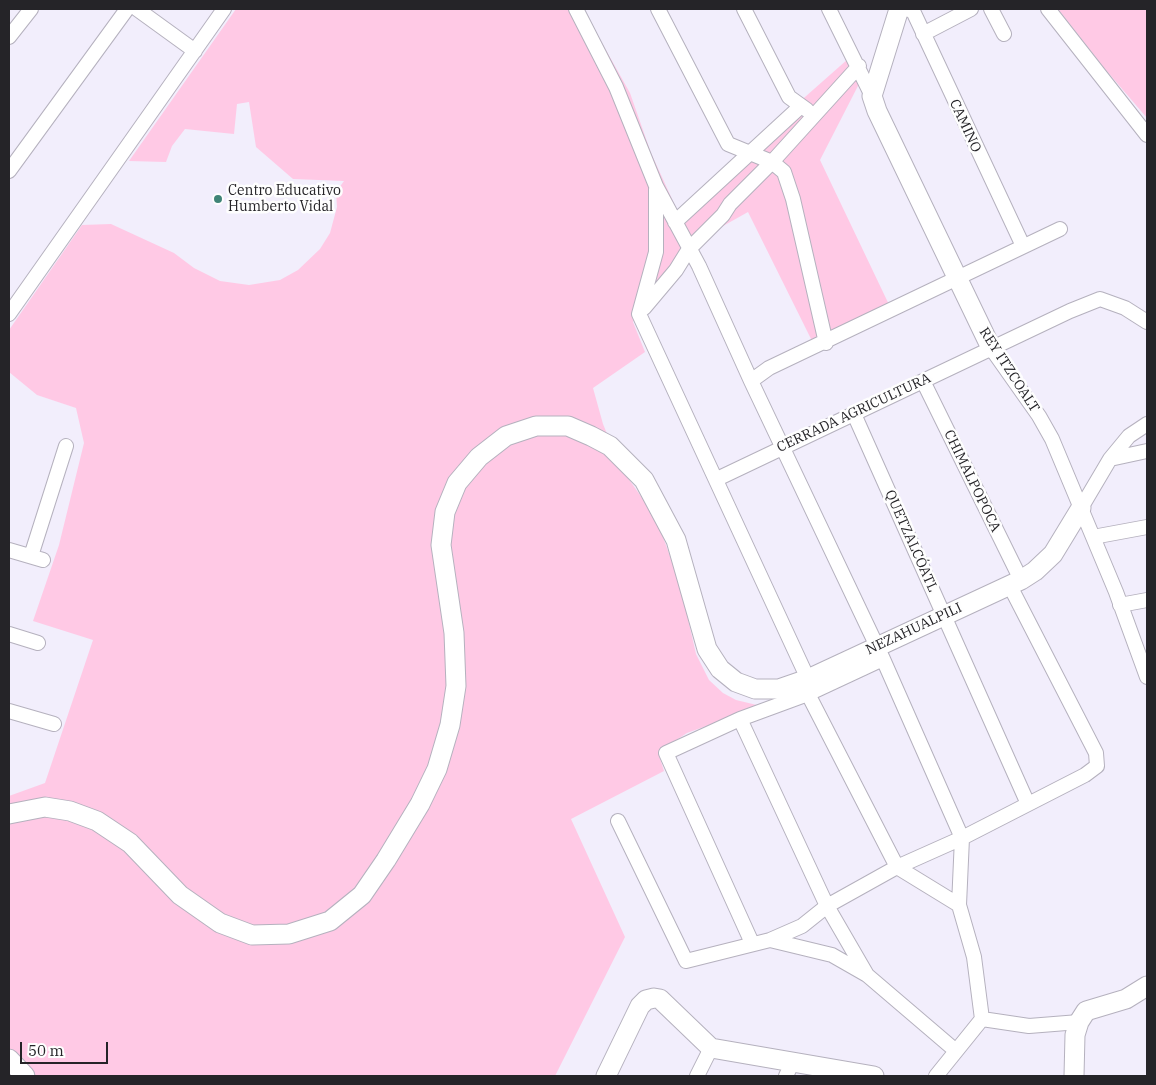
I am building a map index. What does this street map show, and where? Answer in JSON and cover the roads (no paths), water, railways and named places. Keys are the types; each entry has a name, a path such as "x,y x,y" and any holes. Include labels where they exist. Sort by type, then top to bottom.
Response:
{"street":[{"path":"9,37 31,9"},
{"path":"9,171 127,9"},
{"path":"137,9 195,51"},
{"path":"9,314 224,9"},
{"path":"576,9 616,87 656,186 699,266 751,381 784,447 880,653 962,838 959,905 974,957 982,1019 936,1076"},
{"path":"658,9 728,144 772,162 784,172 793,199 826,343"},
{"path":"744,9 788,97 813,114"},
{"path":"829,9 859,66 872,96"},
{"path":"872,96 908,9"},
{"name":"CAMINO","path":"908,9 923,34 1023,246"},
{"path":"923,34 971,9"},
{"path":"991,9 1004,34"},
{"path":"1048,9 1147,135"},
{"path":"639,314 656,291 676,270 689,249 772,162 813,114 859,66"},
{"name":"REY ITZCOALT","path":"872,96 877,112 991,348 1048,431 1093,536 1146,671"},
{"path":"675,222 748,152 801,106"},
{"path":"656,186 656,252 639,314 717,479 808,686 898,867 959,905"},
{"path":"751,381 769,368 826,343 1060,229"},
{"name":"CERRADA AGRICULTURA","path":"717,479 991,348 1100,299 1125,308 1147,322"},
{"name":"CHIMALPOPOCA","path":"923,381 1096,753 1097,766 1085,776 1028,804"},
{"name":"QUETZALCÓATL","path":"854,414 1028,804"},
{"path":"1081,508 1110,459 1129,436 1147,424"},
{"name":"NEZAHUALPILI","path":"9,814 46,807 70,812 97,821 130,843 180,895 220,923 252,935 290,934 330,920 362,895 386,860 420,804 437,769 450,725 456,686 454,633 441,545 444,512 457,483 479,457 506,436 536,426 568,426 591,436 610,446 644,480 676,540 707,649 720,669 736,682 755,689 808,686 880,653 944,614 1016,583 1035,571 1053,554 1081,508"},
{"path":"9,550 37,558 66,446"},
{"path":"1110,459 1147,451"},
{"path":"1093,536 1147,527"},
{"path":"1120,604 1147,600"},
{"path":"9,634 38,643"},
{"path":"752,943 666,753 808,686"},
{"path":"9,711 54,724"},
{"path":"740,719 826,906 867,975"},
{"path":"618,821 686,962 752,943 770,940 802,926 826,906 898,867 962,838 1028,804"},
{"path":"770,940 832,955 867,975 956,1051"},
{"path":"1074,1076 1075,1035 1079,1022 1086,1011 1126,999 1147,986"},
{"path":"606,1076 635,1014 646,1000 660,999 711,1048 789,1069 874,1076"},
{"path":"982,1019 1029,1026 1079,1022"},
{"path":"697,1076 711,1048"},
{"path":"9,1059 25,1076"}],"place":[{"name":"Centro Educativo Humberto Vidal","path":"218,199"}]}
